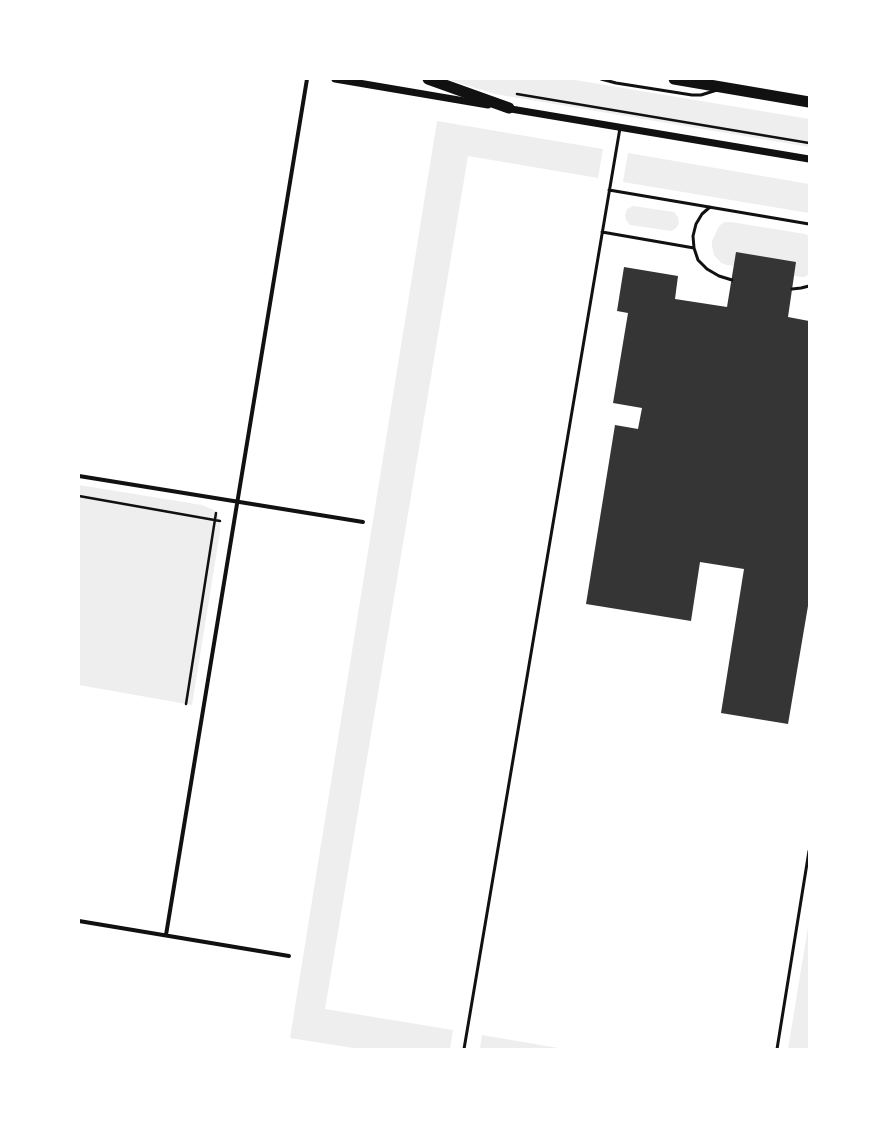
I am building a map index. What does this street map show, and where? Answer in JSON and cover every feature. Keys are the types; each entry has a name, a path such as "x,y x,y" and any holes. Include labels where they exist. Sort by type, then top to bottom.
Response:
{"highway":[{"path":"428,79 509,108"},
{"path":"674,79 809,102"}],"street":[{"path":"166,935 307,79"},
{"path":"335,79 809,159"},
{"path":"79,476 364,522"},
{"path":"79,921 288,956"}],"lane":[{"path":"601,79 616,83 692,95 701,95 724,87"},
{"path":"464,1049 620,127"},
{"path":"609,190 809,224"},
{"path":"710,207 702,214 696,224 693,236 694,248 698,260 707,269 718,276 732,280"},
{"path":"602,232 694,248"},
{"path":"792,289 809,286"},
{"path":"777,1049 809,851"}],"path":[{"path":"510,93 809,143"},
{"path":"79,496 220,521"},
{"path":"186,704 216,513"}],"shaded area":[{"path":"446,79 569,79 809,119 809,147 495,94"},
{"path":"437,121 603,149 598,178 468,156 325,1009 453,1030 450,1049 359,1049 290,1038"},
{"path":"628,153 809,184 809,213 623,182"},
{"path":"633,206 674,212 678,217 679,223 676,228 671,231 630,225 626,220 625,215 627,209"},
{"path":"725,222 805,234 809,236 809,274 805,277 801,277 721,263 714,255 712,241 720,225"},
{"path":"79,485 202,505 214,510 218,515 220,521 220,532 192,705 79,685"},
{"path":"809,921 809,1049 788,1049"},
{"path":"482,1035 564,1049 480,1049"}],"building":[{"path":"736,252 796,262 788,317 809,321 809,600 788,724 721,713 744,569 700,562 691,621 586,604 615,425 638,429 642,408 613,403 628,313 617,311 624,267 678,276 675,299 727,307"}]}
